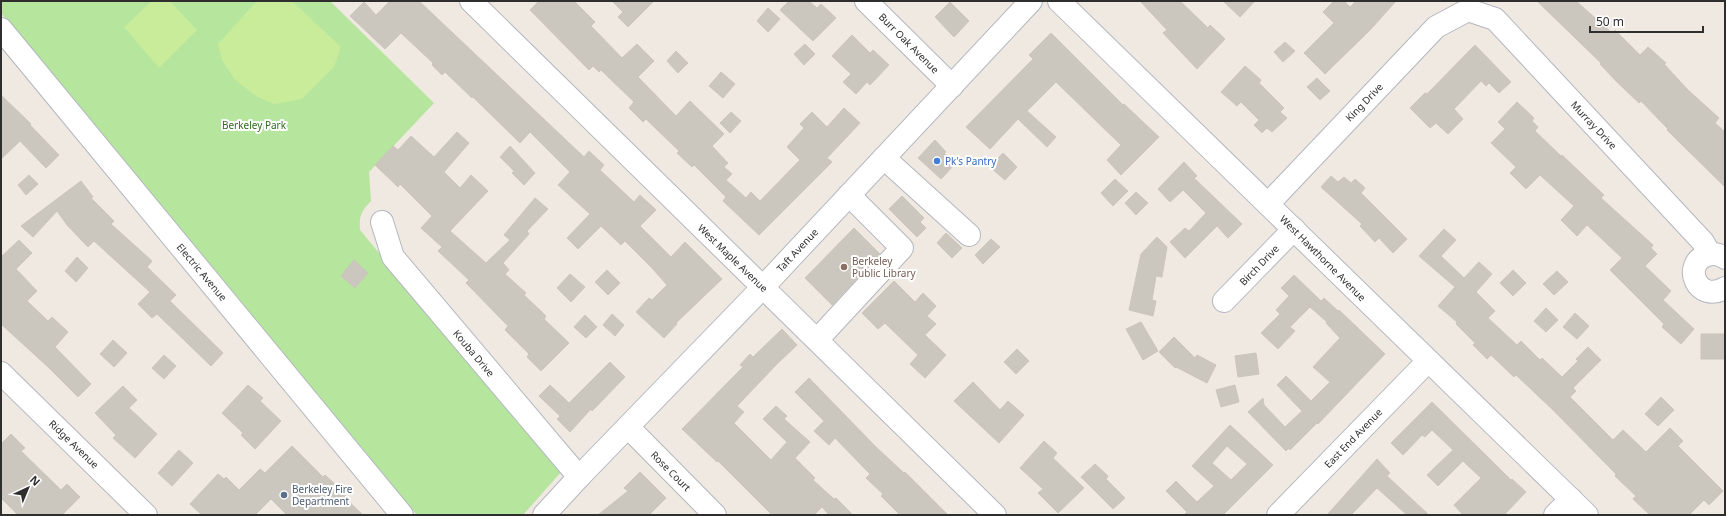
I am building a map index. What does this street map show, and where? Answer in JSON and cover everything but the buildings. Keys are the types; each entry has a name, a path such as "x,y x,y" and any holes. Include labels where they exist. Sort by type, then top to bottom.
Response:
{"street":[{"name":"West Maple Avenue","path":"471,1 996,515"},
{"name":"Burr Oak Avenue","path":"866,1 952,86"},
{"name":"Taft Avenue","path":"544,515 763,287 1031,1"},
{"name":"West Hawthorne Avenue","path":"1059,1 1587,515"},
{"name":"King Drive","path":"1268,204 1436,26 1468,10"},
{"name":"Murray Drive","path":"1468,10 1495,19 1717,256"},
{"name":"Electric Avenue","path":"1,29 402,515"},
{"path":"884,158 969,235"},
{"path":"817,340 902,248 849,195"},
{"name":"Kouba Drive","path":"382,222 393,257 579,477"},
{"name":"Birch Drive","path":"1224,301 1294,229"},
{"name":"Murray Drive","path":"1717,256 1704,256 1698,260 1695,266 1694,279 1704,290 1710,292 1720,292 1725,288"},
{"name":"East End Avenue","path":"1278,515 1428,361"},
{"name":"Ridge Avenue","path":"1,373 146,515"},
{"name":"Rose Court","path":"628,427 715,515"},
{"path":"1555,515 1571,499"}],"green space":[{"name":"Berkeley Park","path":"1,1 330,1 434,103 369,172 371,201 361,214 360,230 561,472 523,515 417,515 1,13"},
{"path":"152,1 170,1 197,30 159,68 124,27"},
{"path":"257,1 292,1 341,47 334,67 302,99 274,104 256,96 235,80 222,60 218,44"}],"place":[{"name":"Pk's Pantry","path":"937,161"},
{"name":"Berkeley Public Library","path":"844,267"},
{"name":"Berkeley Fire Department","path":"284,495"}]}
